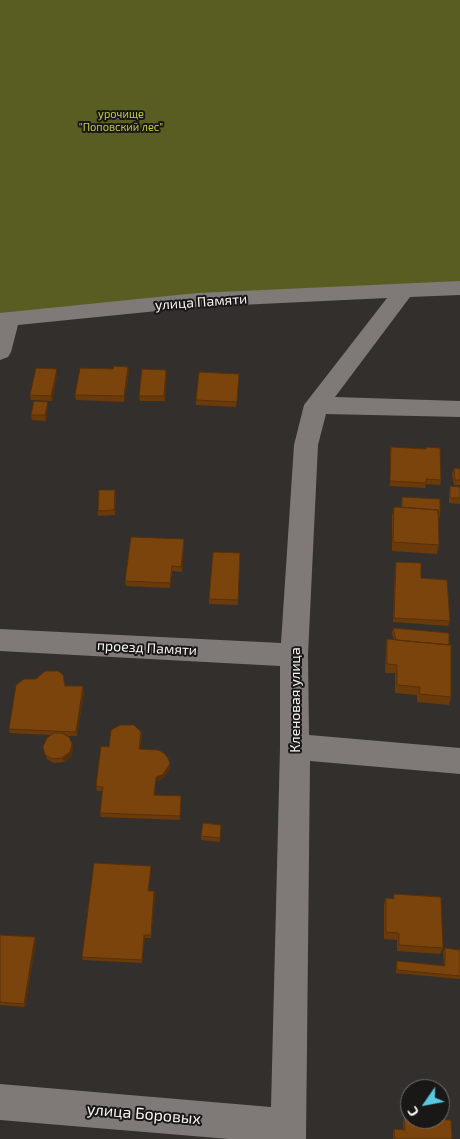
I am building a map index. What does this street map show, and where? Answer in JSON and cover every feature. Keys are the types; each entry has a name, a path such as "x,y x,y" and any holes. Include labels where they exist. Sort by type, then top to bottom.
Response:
{"street":[{"name":"улица Памяти","path":"4,320 197,300 460,288"},
{"name":"Кленовая улица","path":"288,1132 295,747 294,655 306,445 316,405 403,292"},
{"path":"0,352 4,320"},
{"path":"316,405 460,409"},
{"name":"проезд Памяти","path":"0,640 294,655"},
{"path":"295,747 460,761"},
{"name":"улица Боровых","path":"0,1102 288,1132"}],"green space":[{"name":"урочище \"Поповский лес\"","path":"0,0 460,0 460,281 411,287 0,319"}],"building":[{"path":"114,366 128,367 124,396 75,395 80,368 113,369"},
{"path":"36,368 57,369 51,396 30,395"},
{"path":"142,369 166,370 164,396 139,396"},
{"path":"199,372 239,374 237,402 196,400"},
{"path":"34,401 48,402 45,415 31,415"},
{"path":"391,447 440,448 441,480 426,479 426,483 390,481"},
{"path":"454,468 460,469 460,480 455,480"},
{"path":"450,486 460,487 460,498 450,498"},
{"path":"99,490 115,490 114,510 98,511"},
{"path":"402,497 440,499 440,514 438,514 438,510 402,507"},
{"path":"394,507 438,510 439,545 393,542"},
{"path":"131,537 184,539 181,567 172,566 170,583 125,581"},
{"path":"213,552 240,553 238,600 209,599"},
{"path":"396,562 421,563 421,578 447,580 450,621 394,618"},
{"path":"393,628 449,633 449,645 396,640"},
{"path":"387,639 451,645 451,697 419,694 420,687 397,685 397,665 387,664"},
{"path":"45,671 58,671 63,675 65,686 83,686 76,732 9,729 16,685 24,679 36,679"},
{"path":"120,725 134,725 141,732 139,749 158,750 168,758 170,764 162,775 156,777 154,795 181,796 180,816 100,813 103,787 96,786 101,746 109,747 111,730"},
{"path":"54,733 62,733 69,737 72,744 70,752 62,758 53,759 45,755 43,747 47,738"},
{"path":"203,823 221,825 220,838 201,836"},
{"path":"94,863 151,866 148,891 154,891 151,935 144,935 142,960 82,957"},
{"path":"394,894 441,897 443,948 399,945 399,933 386,932 386,898 394,899"},
{"path":"0,935 35,937 24,1004 0,1002"},
{"path":"445,948 460,950 460,976 397,970 397,961 445,966"},
{"path":"451,1120 452,1139 395,1139 394,1129 450,1129"}]}
